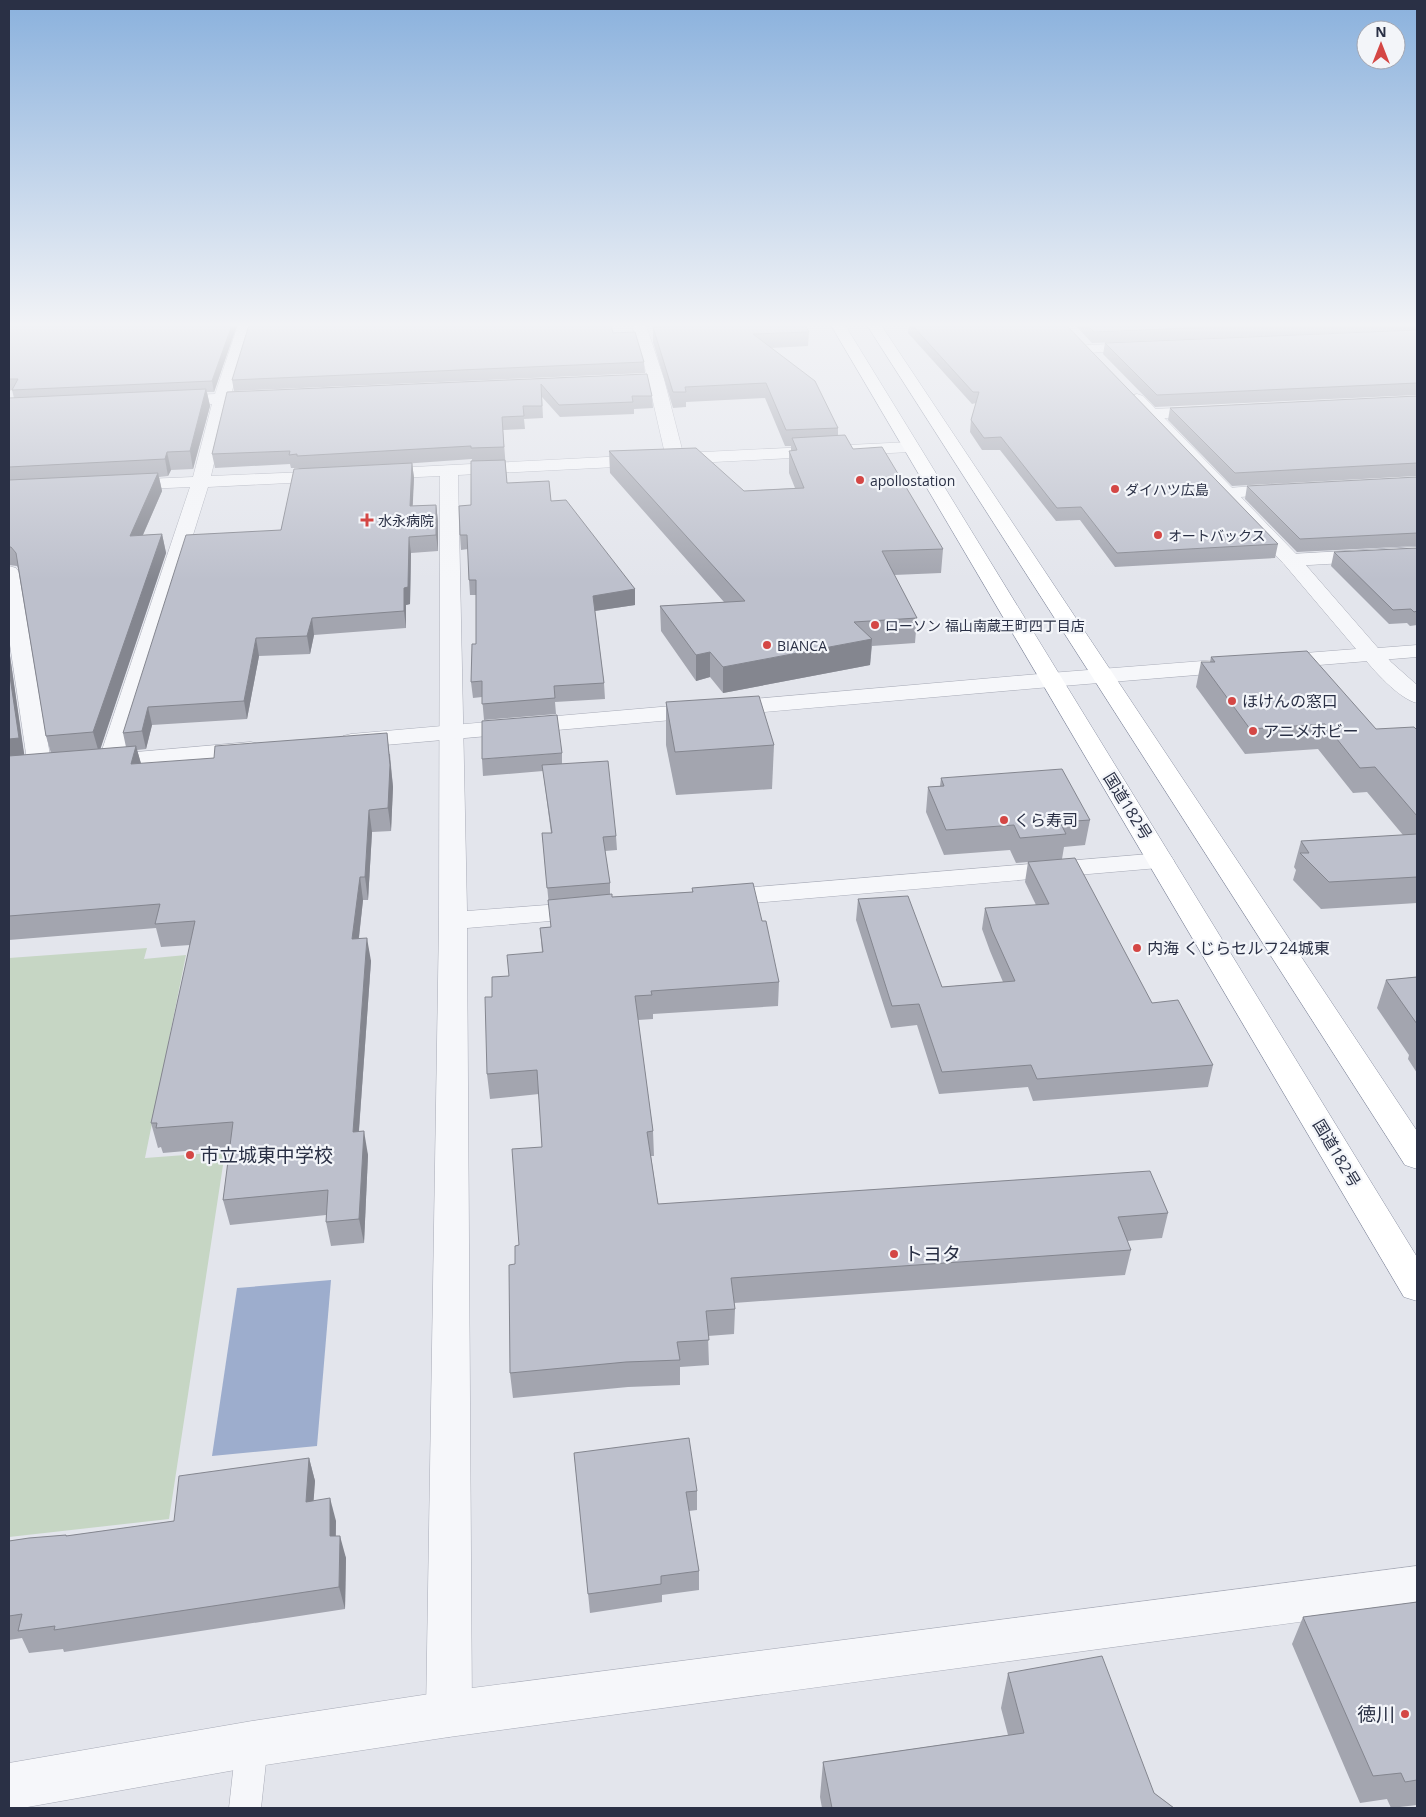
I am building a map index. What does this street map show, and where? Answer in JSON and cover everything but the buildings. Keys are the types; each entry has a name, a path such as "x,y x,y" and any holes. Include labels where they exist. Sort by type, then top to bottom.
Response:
{"highway":[{"name":"国道182号","path":"888,410 1050,680 1162,861 1417,1287"},
{"path":"931,410 1102,676 1417,1157"}],"street":[{"path":"110,762 201,481 218,410"},
{"path":"663,410 674,458"},
{"path":"1148,410 1292,560 1383,667 1417,696"},
{"path":"1152,414 1221,411"},
{"path":"105,486 910,447"},
{"path":"448,470 453,921 449,1714"},
{"path":"1228,493 1298,488"},
{"path":"1292,560 1417,553"},
{"path":"9,572 48,767 16,769"},
{"path":"325,743 1050,680 1417,651"},
{"path":"84,764 276,747"},
{"path":"699,900 1162,861"},
{"path":"453,921 611,908"},
{"path":"9,1787 252,1744 449,1714 1417,1586"}],"lane":[{"path":"245,1808 252,1744"}],"green space":[{"path":"147,948 144,959 186,955 145,1158 225,1152 169,1519 9,1537 9,958"}],"water":[{"path":"331,1280 317,1446 212,1456 237,1288"}],"place":[{"name":"apollostation","path":"860,480"},
{"name":"ダイハツ広島","path":"1115,489"},
{"name":"水永病院","path":"367,520"},
{"name":"オートバックス","path":"1158,535"},
{"name":"ローソン 福山南蔵王町四丁目店","path":"875,625"},
{"name":"BIANCA","path":"767,645"},
{"name":"ほけんの窓口","path":"1232,701"},
{"name":"アニメホビー","path":"1253,731"},
{"name":"くら寿司","path":"1004,820"},
{"name":"内海 くじらセルフ24城東","path":"1137,948"},
{"name":"市立城東中学校","path":"190,1155"},
{"name":"トヨタ","path":"894,1254"},
{"name":"徳川","path":"1405,1714"}]}
